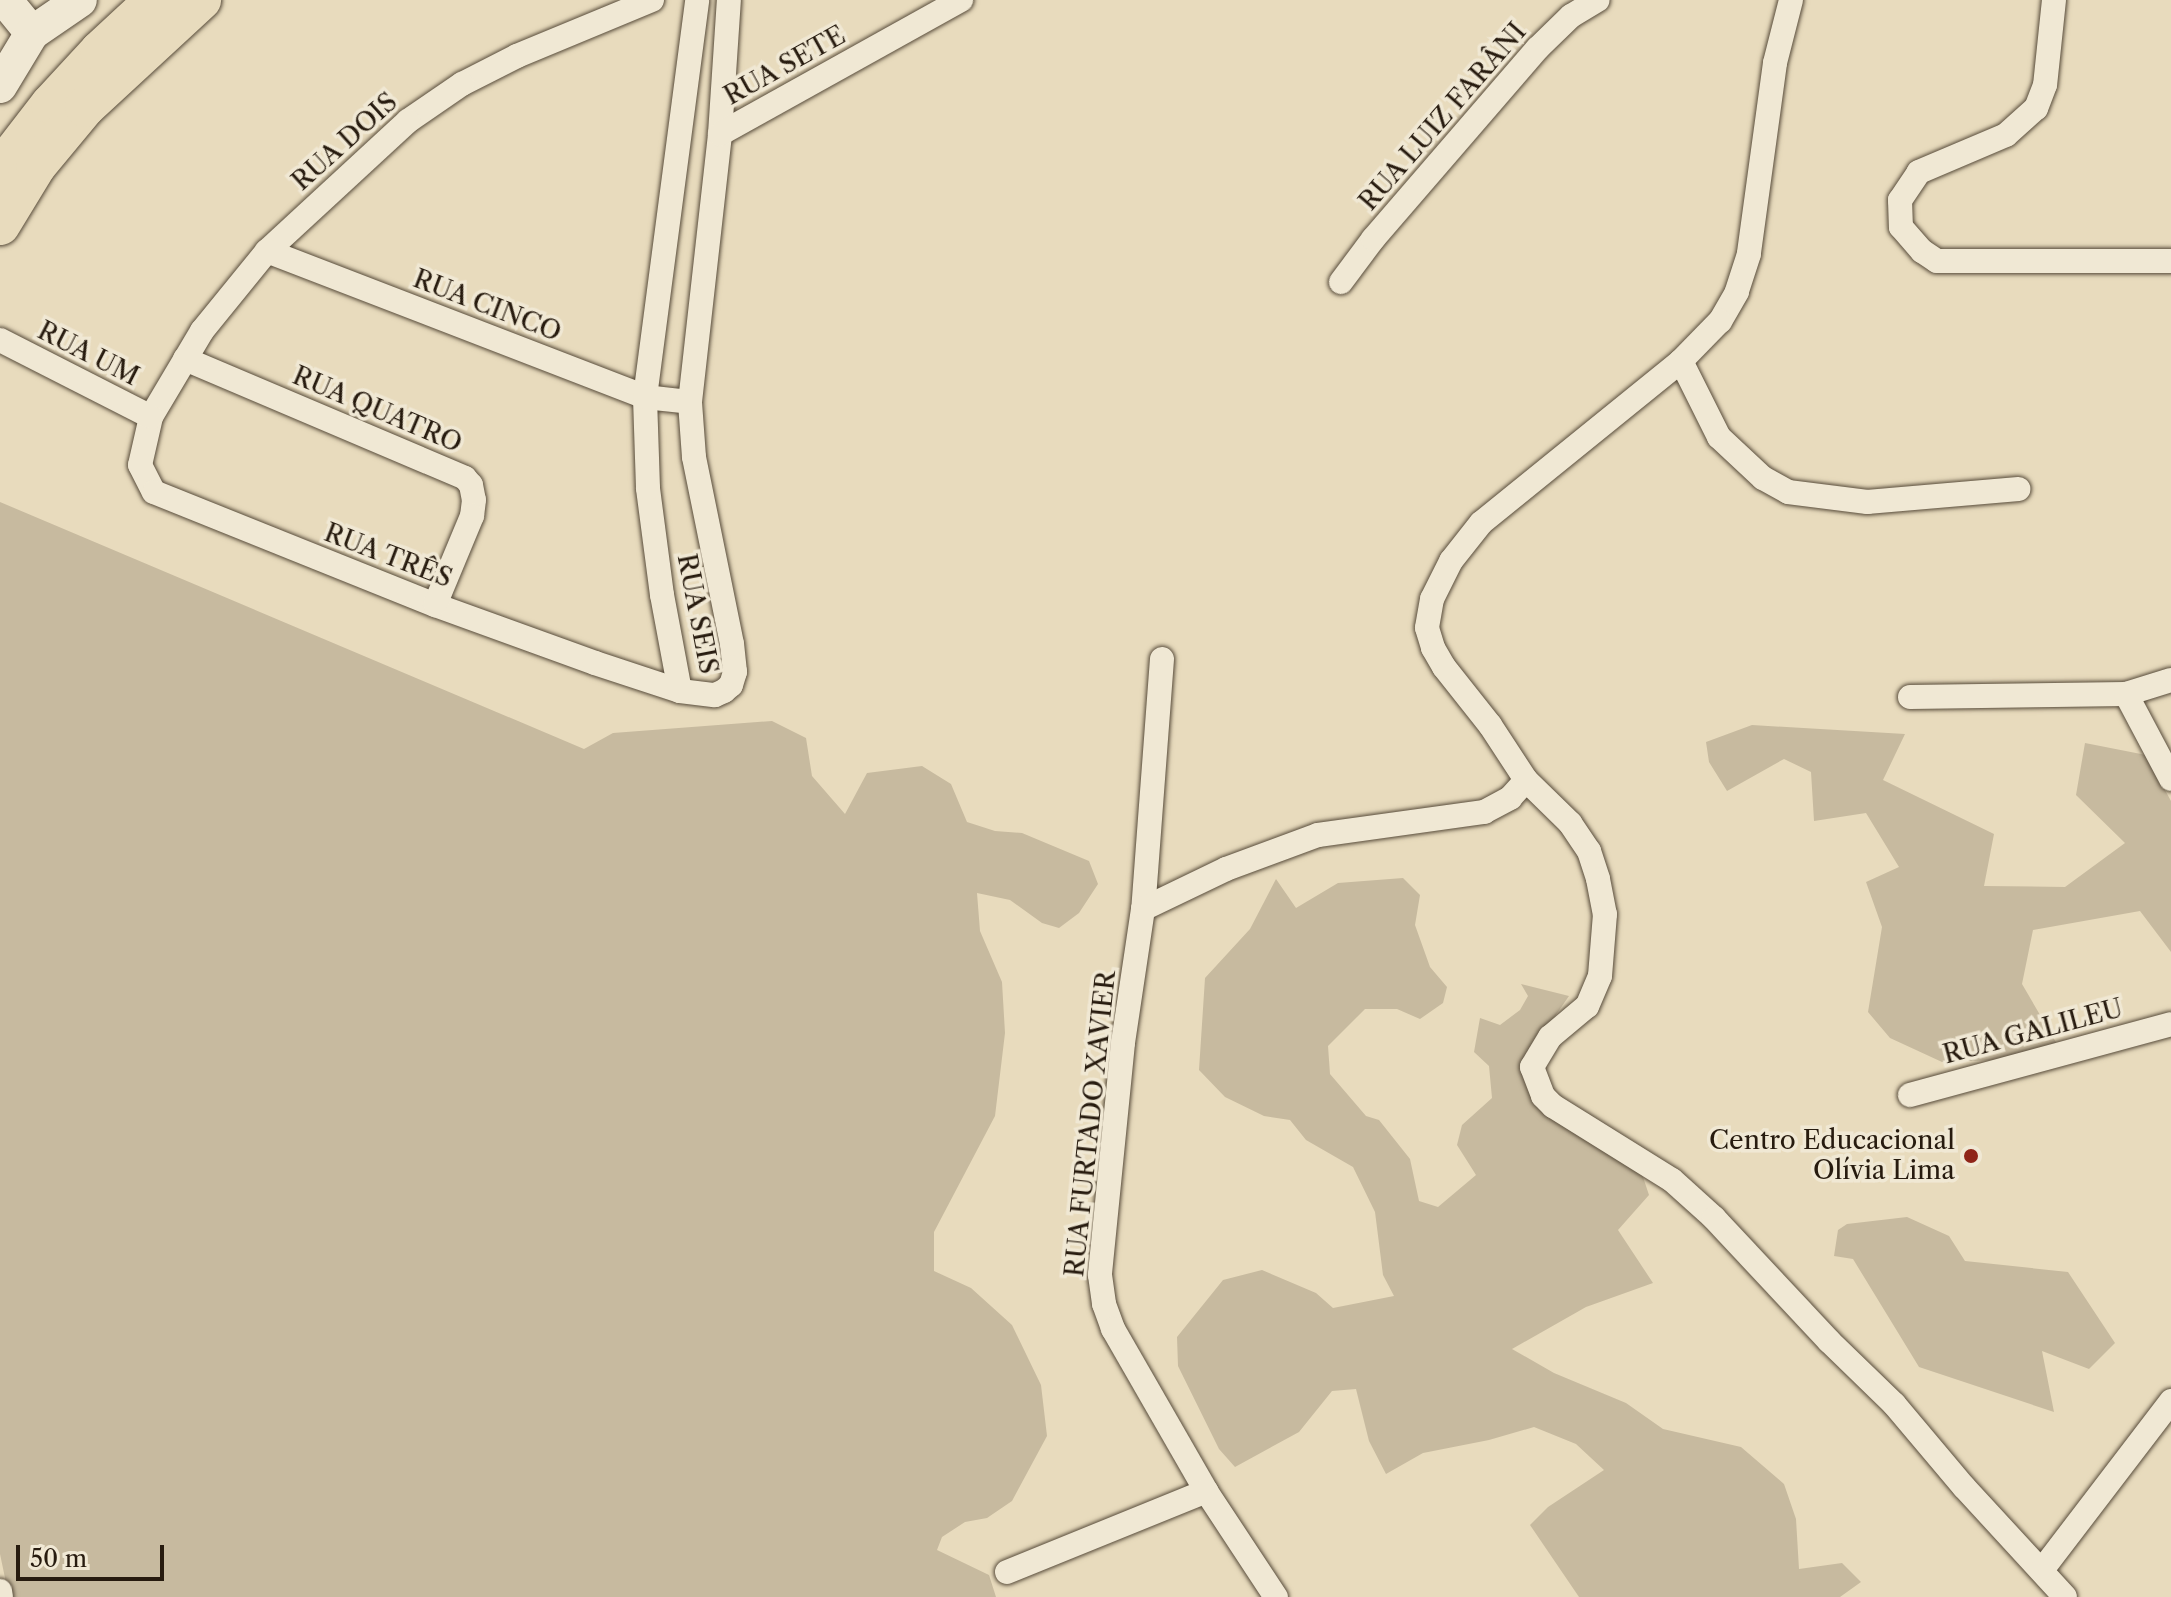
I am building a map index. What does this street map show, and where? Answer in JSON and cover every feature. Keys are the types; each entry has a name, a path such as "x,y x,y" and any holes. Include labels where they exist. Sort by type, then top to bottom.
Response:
{"highway":[{"path":"0,170 61,93 100,51 155,0"},
{"path":"0,225 36,166 85,107 201,0"}],"main road":[{"path":"5,0 32,33"},
{"path":"0,86 32,33 80,0"}],"street":[{"name":"RUA DOIS","path":"151,417 202,331 267,251 408,121 462,84 517,56 652,0"},
{"name":"RUA SEIS","path":"697,0 645,397 648,488 680,691 715,695 731,685 735,672 694,457 690,402 720,134 729,0"},
{"name":"RUA SETE","path":"720,134 961,0"},
{"name":"RUA LUIZ FARÂNI","path":"1341,282 1373,239 1538,48 1571,16 1598,0"},
{"path":"1791,0 1775,63 1749,254 1737,292 1720,321 1681,361 1481,523 1451,561 1432,599 1427,628 1433,648 1526,780 1570,823 1589,851 1605,914 1603,965 1595,990 1587,1006 1550,1037 1532,1067 1543,1096 1553,1106 1672,1180 1714,1218 1829,1341 1894,1404 1991,1518 2065,1597"},
{"path":"2054,0 2045,85 2036,108 2006,135 1919,172 1900,200 1901,227 1922,251 1937,261 2171,261"},
{"name":"RUA CINCO","path":"267,251 645,397 690,402"},
{"name":"RUA UM","path":"0,340 151,417"},
{"name":"RUA QUATRO","path":"185,359 465,478 471,485 474,500 472,516 435,605"},
{"path":"1681,361 1719,437 1763,478 1788,492 1867,502 2018,489"},
{"name":"RUA TRÊS","path":"151,417 140,465 154,492 435,605 680,691"},
{"name":"RUA FURTADO XAVIER","path":"1162,659 1143,909 1123,1043 1100,1275 1104,1304 1113,1329 1206,1491 1276,1597"},
{"path":"1910,697 2126,694 2171,680"},
{"path":"2126,694 2171,779"},
{"path":"1143,909 1226,869 1318,835 1484,812 1510,798 1526,780"},
{"name":"RUA GALILEU","path":"1910,1095 2171,1024"},
{"path":"2042,1570 2171,1401"},
{"path":"1007,1572 1206,1491"}],"shaded area":[{"path":"0,502 584,749 613,733 772,721 806,738 812,776 845,814 867,773 922,766 951,784 967,822 995,831 1022,833 1089,861 1098,884 1079,913 1059,928 1042,923 1010,900 977,893 980,931 1002,982 1005,1033 995,1116 934,1232 934,1271 971,1288 1012,1325 1041,1385 1047,1436 1012,1501 987,1518 965,1522 942,1537 937,1550 989,1575 996,1597 9,1597 0,1554"},
{"path":"1752,725 1905,734 1883,780 1994,834 1984,886 2065,887 2125,843 2076,795 2085,743 2146,755 2171,801 2171,952 2140,911 2033,930 2022,984 2057,1044 1999,1060 1942,1062 1890,1038 1868,1012 1882,927 1866,882 1899,867 1866,813 1814,821 1811,772 1784,759 1727,791 1709,762 1706,742"},
{"path":"1403,878 1420,895 1415,925 1430,967 1447,987 1443,1003 1420,1019 1397,1009 1365,1009 1328,1046 1330,1074 1366,1116 1379,1120 1410,1159 1419,1201 1438,1207 1476,1175 1457,1145 1462,1125 1492,1098 1489,1066 1474,1052 1480,1018 1500,1025 1520,1010 1528,996 1521,984 1569,996 1544,1032 1543,1092 1620,1143 1643,1177 1649,1195 1618,1230 1653,1283 1586,1307 1512,1349 1554,1373 1626,1403 1663,1429 1741,1447 1784,1484 1796,1519 1799,1569 1842,1563 1861,1582 1840,1597 1579,1597 1530,1525 1548,1507 1604,1470 1576,1444 1534,1427 1423,1453 1386,1474 1369,1441 1356,1389 1332,1391 1299,1432 1235,1467 1219,1449 1178,1366 1177,1337 1223,1280 1262,1270 1316,1293 1333,1308 1394,1296 1383,1275 1375,1212 1353,1167 1306,1140 1290,1120 1264,1116 1225,1097 1199,1070 1205,978 1250,929 1276,879 1296,908 1338,883"},
{"path":"1907,1217 1949,1236 1965,1261 2068,1272 2115,1343 2089,1369 2042,1351 2054,1412 1919,1367 1853,1259 1834,1256 1838,1230 1847,1224"}],"place":[{"name":"Centro Educacional Olívia Lima","path":"1971,1156"}]}
